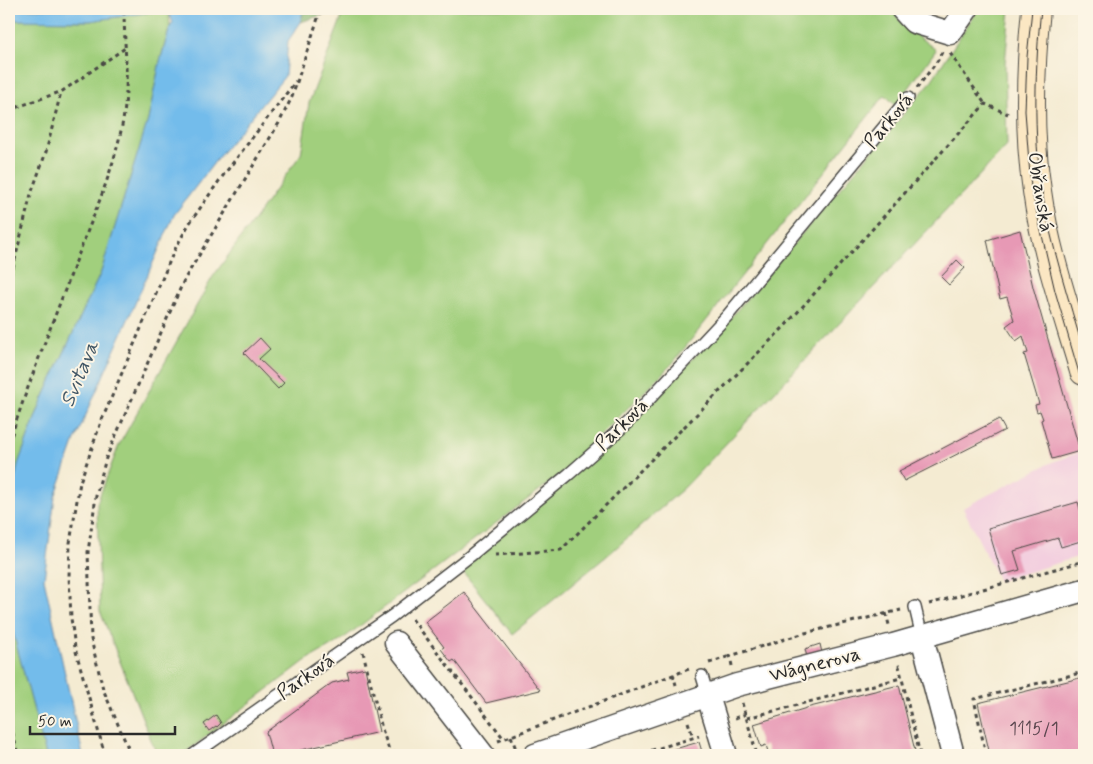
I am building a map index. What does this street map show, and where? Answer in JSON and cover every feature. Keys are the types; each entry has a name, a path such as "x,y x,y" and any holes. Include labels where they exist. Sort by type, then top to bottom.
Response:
{"main road":[{"name":"Obřanská","path":"1036,9 1032,56 1031,110 1036,191 1045,236 1084,371"}],"street":[{"path":"902,9 914,22 948,39 967,9"},
{"name":"Wágnerova","path":"535,755 702,680 737,685 922,637 1084,590"},
{"path":"922,637 953,755"},
{"path":"396,643 483,755"},
{"path":"702,680 726,755"}],"lane":[{"name":"Parková","path":"193,755 392,616 470,556 627,423 728,315 908,98"},
{"path":"915,607 922,637"}],"path":[{"path":"9,442 116,153 127,86 124,9"},
{"path":"130,755 103,689 91,639 88,552 96,496 106,458 184,280 280,123 298,79 321,9"},
{"path":"948,39 985,104 1008,114"},
{"name":"Parková","path":"908,98 938,60 948,39"},
{"path":"9,110 61,92 125,48"},
{"path":"105,755 75,648 71,618 70,543 80,482 101,422 174,251 189,224 219,181 298,79"},
{"path":"9,284 61,92"},
{"path":"470,556 561,550 786,325 985,104"},
{"path":"915,607 1084,561"},
{"path":"412,619 504,739"},
{"path":"360,638 388,754 393,752 399,755"},
{"path":"706,664 730,656"},
{"path":"920,755 899,666 928,658"},
{"path":"986,755 974,699 1084,672"},
{"path":"518,755 511,736 673,674 702,680"},
{"path":"636,755 702,734 701,730 746,716 902,678"},
{"path":"9,717 18,755"},
{"path":"232,755 240,755"}],"shaded area":[{"path":"1081,452 1084,463 1084,555 999,581 963,508 1052,462"}],"green space":[{"path":"303,9 334,9 331,12 301,22"},
{"path":"345,9 893,9 902,24 936,50 896,106 885,95 672,364 565,471 340,641 305,661 182,755 157,755 100,611 97,503 119,445 212,278 301,154 309,103"},
{"path":"978,9 1010,9 1005,64 1007,146 685,487 608,555 512,634 461,569 631,426 733,315 930,83"},
{"path":"159,11 169,13 170,26 160,61 148,120 101,272 40,405 18,464 9,510 9,20 90,21"},
{"path":"9,599 12,629 46,755 9,755"}],"water":[{"name":"Svitava","path":"9,9 303,9 301,22 288,41 285,76 174,215 75,440 55,497 44,579 83,755 46,755 12,629 9,599 9,510 18,464 40,405 101,272 148,120 160,61 170,27 173,23 169,13 159,11 90,21 9,20"}],"building":[{"path":"1020,230 1033,287 1080,451 1052,459 1041,420 1043,419 1040,411 1037,412 1035,405 1039,404 1024,354 1028,353 1023,336 1016,341 1006,326 1014,320 1007,297 1000,299 987,240"},
{"path":"957,260 965,268 949,285 941,277"},
{"path":"260,338 270,349 259,359 284,383 278,389 244,353"},
{"path":"999,419 1005,430 904,481 899,471"},
{"path":"1078,502 1084,523 1084,540 1061,547 1058,538 1014,551 1020,570 1002,575 988,528"},
{"path":"464,592 540,690 486,703 454,660 451,662 441,649 444,647 425,622"},
{"path":"820,644 822,653 807,657 805,649"},
{"path":"365,668 379,732 280,755 272,755 266,732 332,683 349,679 347,672"},
{"path":"1084,677 1084,755 990,755 978,703"},
{"path":"899,685 916,755 769,755 766,745 761,747 754,724 810,707"},
{"path":"216,715 221,723 209,731 204,724"},
{"path":"699,742 703,755 654,755"}],"tram line":[{"path":"1032,9 1027,57 1025,111 1031,188 1055,291 1084,390"},
{"path":"1041,9 1037,53 1036,100 1039,169 1050,232 1084,353"}]}
